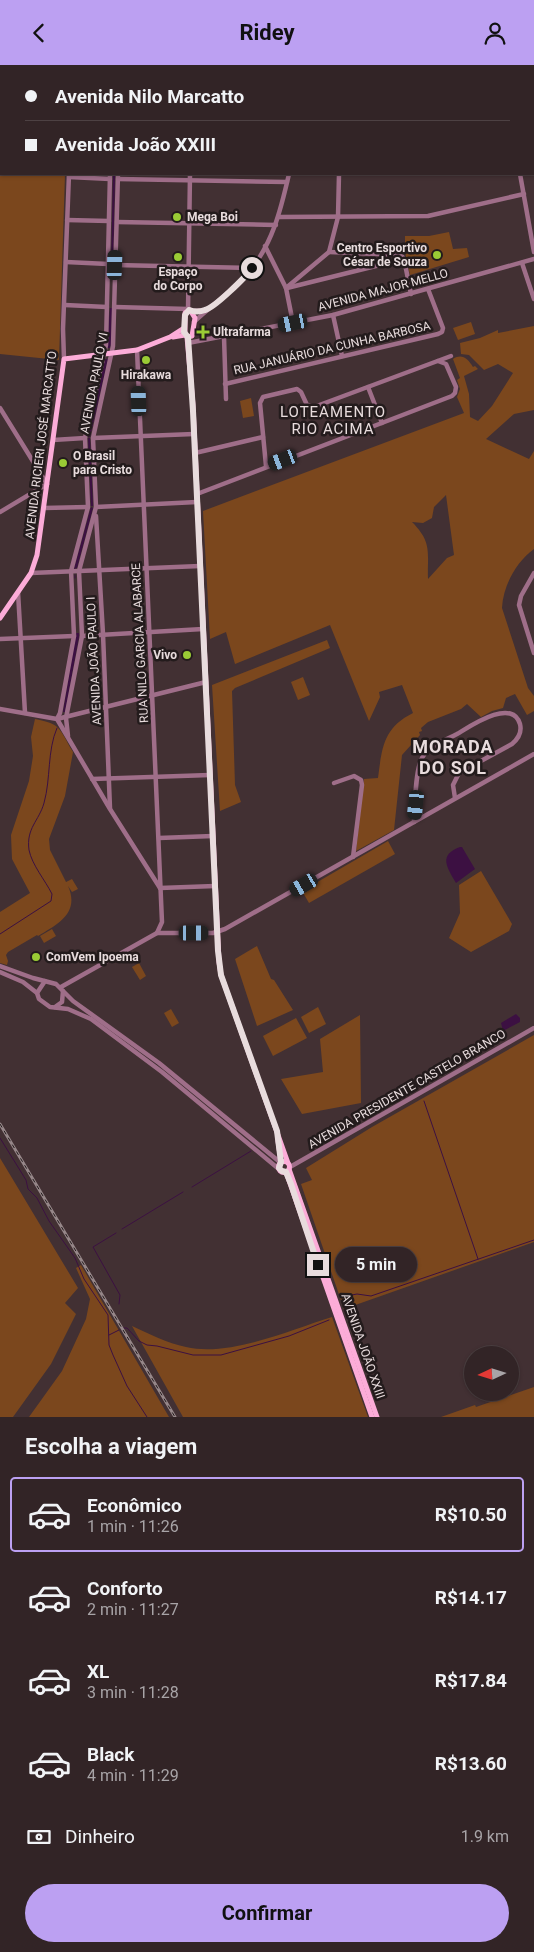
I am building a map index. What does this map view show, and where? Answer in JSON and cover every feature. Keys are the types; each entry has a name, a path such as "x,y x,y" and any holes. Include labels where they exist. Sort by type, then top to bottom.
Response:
{"main road":[{"name":"AVENIDA JOÃO XXIII","path":"188,338 195,315 189,311 185,313 184,328 188,338 194,433 215,886 221,975 277,1131 287,1168 372,1417"},
{"path":"64,359 137,350 170,337 184,328"},
{"path":"170,337 188,338 198,341"},
{"name":"AVENIDA RICIERI JOSÉ MARCATTO","path":"0,618 31,573 38,555 64,359"},
{"name":"AVENIDA JOÃO XXIII","path":"277,1131 281,1162 279,1166 287,1168"},
{"name":"AVENIDA JOÃO XXIII","path":"287,1168 377,1417"}],"street":[{"name":"AVENIDA JOÃO XXIII","path":"189,311 188,223 190,175"},
{"path":"194,322 244,278 252,268 276,225 290,175"},
{"path":"286,288 329,252 338,217 338,175"},
{"path":"520,175 534,252"},
{"path":"69,176 110,176"},
{"name":"AVENIDA RICIERI JOSÉ MARCATTO","path":"64,359 69,176"},
{"name":"AVENIDA PAULO VI","path":"57,719 60,713 74,636 71,571 88,507 85,438 106,345 110,176"},
{"path":"118,176 189,181 287,182"},
{"name":"AVENIDA PAULO VI","path":"69,742 66,718 82,635 79,571 96,510 93,438 112,353 118,176"},
{"path":"279,217 428,216 524,194"},
{"path":"68,220 109,221"},
{"path":"117,222 276,225"},
{"path":"265,245 286,288 293,323"},
{"path":"329,252 392,253 401,255 404,259 411,294"},
{"path":"286,288 404,259"},
{"name":"AVENIDA MAJOR MELLO","path":"198,341 333,315 534,259"},
{"path":"66,262 108,264"},
{"path":"522,263 534,299"},
{"path":"115,265 252,268"},
{"name":"RUA JANUÁRIO DA CUNHA BARBOSA","path":"226,384 438,334 444,328 428,289"},
{"path":"64,305 107,307"},
{"path":"115,307 189,311 207,310"},
{"path":"333,315 342,356"},
{"path":"224,337 226,399"},
{"name":"RUA NILO GARCIA ALABARCE","path":"137,350 162,922 157,933"},
{"path":"266,466 260,403 263,397 297,389 301,392 307,405 314,407 451,356 446,364"},
{"path":"197,494 452,395 455,393 456,387 446,364 438,361"},
{"path":"368,387 382,423"},
{"path":"0,409 47,484 0,512"},
{"path":"93,438 194,433"},
{"path":"195,453 263,437"},
{"path":"53,439 85,438"},
{"path":"96,510 197,502"},
{"path":"44,508 88,507"},
{"name":"AVENIDA JOÃO PAULO I","path":"96,510 107,707 110,809"},
{"path":"31,573 200,566"},
{"path":"534,573 532,580 521,596 519,605 534,651"},
{"path":"18,592 26,713"},
{"path":"82,635 203,629"},
{"path":"0,639 74,636"},
{"path":"0,709 57,719 66,718 206,681"},
{"path":"414,822 419,769 425,753 488,717 500,713 512,715 519,723 520,729 517,740 459,773 453,785 455,799"},
{"path":"57,719 69,742 160,888 215,886"},
{"path":"62,988 157,933 218,932 226,929 534,754"},
{"path":"92,779 210,775"},
{"path":"334,783 350,777 357,777 361,780 362,785 353,857"},
{"path":"159,838 213,836"},
{"path":"0,966 45,981 51,981 62,988 73,1001 153,1059 281,1162"},
{"path":"0,972 16,977 37,993 39,999 50,1007 68,1009 83,1015 114,1036 287,1168"},
{"path":"37,993 45,981"},
{"path":"50,1007 55,1007 62,1002 64,998 62,988"},
{"name":"AVENIDA PRESIDENTE CASTELO BRANCO","path":"287,1168 534,1028"}],"shaded area":[{"path":"0,175 65,175 59,360 0,354"},
{"path":"113,175 115,175 113,266 111,266"},
{"name":"Centro Esportivo César de Souza","path":"449,232 453,249 467,248 469,257 410,275 405,252 405,236 429,236"},
{"path":"110,308 112,308 111,344 110,348 107,348"},
{"path":"471,322 475,334 458,340 453,328"},
{"path":"534,326 534,410 514,414 486,439 529,459 534,451 534,549 527,554 512,575 505,591 502,608 528,688 534,696 534,711 527,715 515,694 506,698 503,708 481,717 467,704 461,709 428,722 421,728 420,735 402,755 394,830 356,851 364,779 378,778 383,748 390,732 395,725 413,713 402,685 379,692 380,697 369,721 330,625 235,664 226,632 210,639 203,511 464,413 457,397 460,389 457,380 460,378 453,359 456,357 464,358 473,367 475,366 478,369 464,376 469,394 470,417 478,421 492,406 513,373 498,364 484,370 469,355 461,354 460,343 480,338 498,330 498,333","holes":["446,495 454,555 447,558 428,579 428,549 419,529 412,522 423,523 432,518 434,507"]},
{"path":"105,359 108,359 90,437 88,437"},
{"path":"251,398 254,416 243,418 240,401"},
{"path":"88,438 90,438 93,506 91,506"},
{"path":"91,507 93,508 77,568 74,569"},
{"path":"76,633 79,633 79,637 65,712 63,712"},
{"path":"327,640 330,648 235,688 232,691 235,785 241,802 220,811 212,685"},
{"path":"303,677 310,695 298,700 291,682"},
{"path":"35,719 50,723 59,729 73,752 65,796 49,839 50,850 66,882 72,879 78,889 72,892 68,886 71,904 65,917 46,932 37,935 8,952 6,955 7,965 0,963 0,912 30,893 12,859 11,835 29,781 33,756 31,737"},
{"path":"388,841 395,854 309,903 302,891"},
{"path":"462,847 475,869 456,883 446,862 449,854"},
{"path":"481,871 512,924 509,931 471,952 449,938 460,913 459,885"},
{"path":"52,929 56,936 44,943 40,936"},
{"path":"257,946 271,979 274,980 293,1010 257,1026 235,959"},
{"path":"139,963 146,976 140,980 132,967"},
{"path":"318,1007 326,1024 309,1033 301,1017"},
{"path":"171,1009 179,1023 172,1027 164,1013"},
{"path":"516,1014 520,1018 520,1022 503,1031 501,1023"},
{"path":"360,1015 361,1103 302,1114 281,1079 323,1072 320,1039"},
{"path":"296,1018 307,1038 273,1056 263,1036"},
{"path":"534,1035 534,1242 344,1309 301,1184 312,1180 306,1168 372,1127"},
{"path":"0,1158 78,1288 65,1303 76,1314 51,1364 13,1417 0,1417"},
{"path":"81,1265 169,1417 29,1417 62,1371 86,1319 90,1299 76,1268"},
{"path":"332,1317 368,1417 183,1417 132,1326 179,1345 203,1349 221,1348 260,1341"},
{"path":"534,1387 534,1417 441,1417 475,1405 476,1407 493,1401 519,1401 519,1392"}],"waterway":[{"path":"0,934 51,901 52,894 33,861 29,850 29,836 44,803 52,746 57,728"},
{"path":"424,1101 478,1259"},
{"path":"0,1138 26,1180 28,1189 37,1198 49,1221 75,1258 84,1279 108,1315 109,1345 127,1386 147,1417"},
{"path":"192,1187 251,1151"},
{"path":"122,1229 183,1192"},
{"path":"116,1233 93,1247 120,1295 119,1304"},
{"path":"341,1297 357,1294 371,1296 534,1240"},
{"path":"123,1328 127,1328 139,1341 147,1345 193,1355 221,1355 289,1336 329,1320"},
{"path":"109,1335 119,1330"}],"railway":[{"path":"0,1124 175,1417"}],"place":[{"name":"Mega Boi","path":"177,217"},
{"name":"Centro Esportivo César de Souza","path":"437,255"},
{"name":"Espaço do Corpo","path":"178,257"},
{"name":"Ultrafarma","path":"203,332"},
{"name":"Hirakawa","path":"146,360"},
{"name":"O Brasil para Cristo","path":"63,463"},
{"name":"Vivo","path":"187,655"},
{"name":"ComVem Ipoema","path":"36,957"}],"district":[{"name":"LOTEAMENTO RIO ACIMA","path":"333,420"},
{"name":"MORADA DO SOL","path":"453,758"}],"route":[{"path":"252,268 244,278 207,310 197,312 186,311 184,332 188,337 193,411 218,951 221,975 277,1131 281,1162 279,1168 286,1172 291,1184 318,1265"}]}
